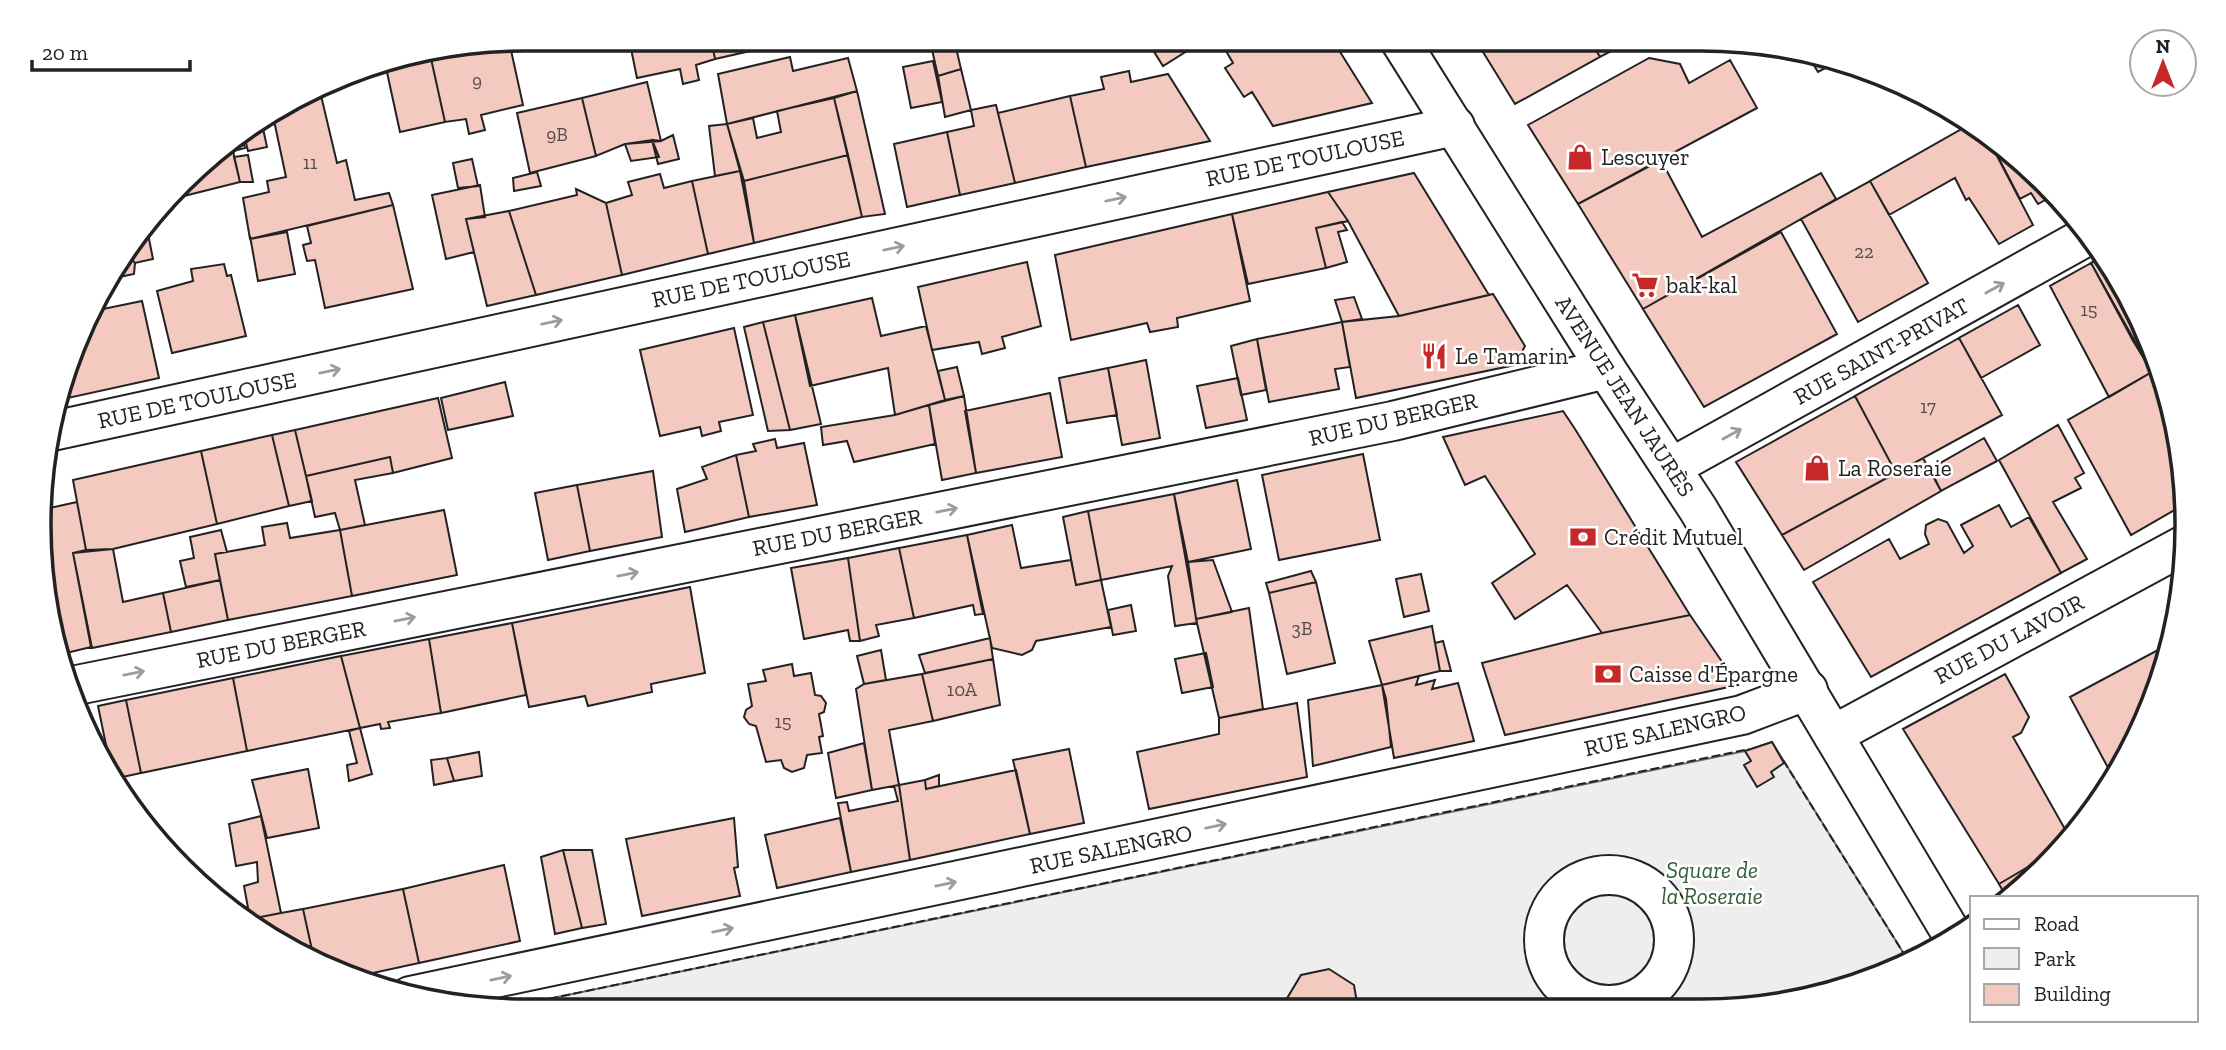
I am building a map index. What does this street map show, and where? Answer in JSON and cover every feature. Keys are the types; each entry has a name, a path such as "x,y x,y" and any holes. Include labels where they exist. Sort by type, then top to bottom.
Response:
{"street":[{"name":"AVENUE JEAN JAURÈS","path":"1407,51 1606,369 1672,467 1949,929"},
{"name":"RUE DE TOULOUSE","path":"61,429 1455,126"},
{"name":"RUE SAINT-PRIVAT","path":"1672,467 2080,240"},
{"name":"RUE DU BERGER","path":"79,685 1394,421 1606,369"},
{"name":"RUE DU LAVOIR","path":"1833,735 2174,550"},
{"name":"RUE SALENGRO","path":"436,991 1742,715 1808,690"}],"green space":[{"name":"Square de la Roseraie","path":"1772,742 1904,953 1824,983 1732,998 548,999 1745,751"}],"building":[{"path":"511,51 523,105 481,115 485,130 469,134 466,119 445,122 431,60"},
{"path":"631,51 713,51 715,59 696,65 699,80 683,84 680,69 637,78"},
{"path":"713,51 750,51 715,59"},
{"path":"932,51 957,51 961,69 938,76"},
{"path":"1154,51 1187,51 1163,66"},
{"path":"1226,51 1340,51 1372,103 1273,126 1252,92 1244,97 1225,68 1233,63"},
{"path":"1482,51 1596,51 1600,57 1515,104"},
{"path":"1596,51 1611,51 1600,57"},
{"path":"790,57 793,71 848,58 857,91 727,124 718,74"},
{"path":"1649,58 1680,64 1689,83 1730,60 1757,108 1578,204 1528,125"},
{"path":"431,60 445,122 400,132 387,72"},
{"path":"933,61 942,102 911,108 903,67"},
{"path":"1813,65 1826,68 1818,72"},
{"path":"961,69 971,110 945,117 938,76"},
{"path":"1129,71 1131,82 1168,74 1210,141 1086,167 1070,96 1104,89 1101,77"},
{"path":"647,82 661,141 625,144 596,156 582,98"},
{"path":"857,91 885,214 862,217 834,98"},
{"path":"1070,96 1086,167 1015,183 998,113"},
{"path":"321,97 337,163 346,160 355,200 389,193 393,205 250,239 243,198 269,192 267,181 286,177 275,123"},
{"path":"582,98 596,156 530,173 517,113"},
{"path":"834,98 848,155 744,181 727,124 753,118 757,138 781,132 777,111"},
{"path":"996,105 1015,183 960,195 947,132 974,126 971,110"},
{"path":"727,124 740,171 715,176 709,126"},
{"path":"1961,129 1996,154 2033,225 1999,244 1969,198 1966,200 1955,178 1889,215 1870,181"},
{"path":"263,130 267,147 248,151 246,142"},
{"path":"947,132 960,195 907,207 894,144"},
{"path":"673,135 679,159 658,164 652,140 661,141"},
{"path":"652,140 659,157 631,161 625,144"},
{"path":"233,151 240,182 184,196"},
{"path":"248,155 253,182 240,182 234,157"},
{"path":"848,155 862,217 754,243 744,181"},
{"path":"1997,155 2046,200 2038,204 2031,193 2020,199"},
{"path":"472,159 478,186 458,188 453,163"},
{"path":"1661,160 1702,237 1821,173 1836,199 1643,309 1578,204"},
{"path":"740,171 754,243 708,254 692,181"},
{"path":"537,172 541,186 514,191 513,178"},
{"path":"1414,173 1489,295 1399,316 1348,221 1328,192"},
{"path":"660,174 664,188 692,181 708,254 622,275 606,203 632,195 628,182"},
{"path":"1870,181 1928,283 1858,322 1801,219"},
{"path":"480,185 485,217 466,219 474,252 446,259 432,195"},
{"path":"576,189 606,203 622,275 536,295 509,211 577,195"},
{"path":"1328,192 1348,221 1316,228 1326,268 1248,284 1232,214"},
{"path":"393,205 413,289 325,308 315,260 307,261 303,245 311,243 307,226"},
{"path":"509,211 536,295 487,306 466,219"},
{"path":"1232,214 1250,301 1177,318 1178,327 1150,332 1147,323 1071,340 1055,255"},
{"path":"1342,222 1347,230 1338,232 1347,262 1326,268 1316,228"},
{"path":"287,232 295,274 258,281 251,239"},
{"path":"1781,232 1837,334 1704,407 1643,309"},
{"path":"149,237 153,259 135,263 132,260"},
{"path":"132,260 135,263 134,274 121,277"},
{"path":"2094,261 2112,288 2136,337 2132,339 2091,263"},
{"path":"1027,262 1041,326 1002,337 1005,348 982,354 979,342 932,350 918,287"},
{"path":"2091,263 2150,373 2109,397 2050,286"},
{"path":"224,264 227,276 231,275 246,336 172,353 157,291 193,281 191,269"},
{"name":"Le Tamarin","path":"1493,294 1525,346 1515,365 1356,398 1342,322 1399,316"},
{"path":"1354,297 1362,319 1342,322 1335,300"},
{"path":"872,298 881,336 926,326 945,400 895,415 888,368 810,386 795,315"},
{"path":"142,301 159,378 68,398 87,344 103,309"},
{"path":"2018,305 2040,345 1981,378 1959,338"},
{"path":"795,315 821,424 790,430 763,322"},
{"path":"763,322 790,430 768,431 744,327"},
{"path":"1342,322 1350,367 1335,369 1339,389 1269,402 1257,339"},
{"path":"734,328 753,415 719,422 721,431 702,436 700,427 660,436 640,350"},
{"path":"2136,337 2146,362 2132,339"},
{"path":"1959,338 2002,415 1896,473 1855,396"},
{"path":"1257,339 1266,390 1241,395 1231,346"},
{"path":"1146,360 1160,438 1122,445 1108,368"},
{"path":"957,367 964,396 945,400 938,371"},
{"path":"1108,368 1117,415 1067,423 1059,378"},
{"path":"2150,373 2166,432 2175,510 2131,535 2068,420"},
{"path":"1238,378 1247,420 1206,428 1197,386"},
{"path":"505,382 513,416 448,430 441,398"},
{"path":"1050,393 1062,457 976,473 965,411"},
{"path":"964,396 976,473 942,480 929,405"},
{"name":"La Roseraie","path":"1855,396 1896,473 1782,535 1736,462"},
{"path":"438,398 452,458 393,473 390,457 306,476 295,430"},
{"path":"929,405 935,444 854,462 847,441 823,445 821,427 895,415"},
{"name":"Crédit Mutuel","path":"1563,411 1690,615 1602,633 1567,585 1515,619 1492,583 1535,554 1485,476 1465,485 1443,437"},
{"path":"2058,425 2084,473 2075,478 2081,488 2053,502 2087,559 2061,573 1999,460"},
{"path":"295,430 312,501 289,506 272,435"},
{"path":"272,435 289,506 217,524 201,451"},
{"path":"1984,438 1997,461 1941,491 1930,469"},
{"path":"775,439 777,448 804,443 817,505 749,517 736,455 756,451 753,444"},
{"path":"201,451 217,524 113,549 86,550 73,480"},
{"path":"1363,454 1380,540 1279,560 1262,475"},
{"path":"736,455 749,517 685,532 677,489 707,479 702,467"},
{"path":"390,457 393,473 355,480 365,525 340,530 335,513 315,517 306,476"},
{"path":"1923,458 1941,491 1804,570 1782,535"},
{"path":"653,471 662,537 590,551 577,485"},
{"path":"1237,480 1251,549 1188,562 1174,494"},
{"path":"577,485 590,551 548,560 535,493"},
{"path":"1174,494 1197,623 1175,626 1168,576 1172,566 1101,580 1088,511"},
{"path":"77,502 86,550 73,553 91,647 68,652 55,587 52,508"},
{"path":"1999,505 2011,527 2029,517 2061,573 1871,677 1813,582 1889,539 1900,559 1929,544 1925,534 1926,525 1938,519 1947,522 1964,553 1973,546 1961,525"},
{"path":"444,510 457,575 352,596 340,530"},
{"path":"1088,511 1101,580 1076,585 1063,517"},
{"path":"287,523 290,538 340,530 352,596 228,620 215,554 265,545 262,527"},
{"path":"1012,525 1021,568 1071,560 1076,585 1101,580 1111,627 1036,641 1032,650 1022,655 992,648 967,535"},
{"path":"221,530 227,552 215,554 220,580 186,587 180,561 194,558 190,537"},
{"path":"967,535 983,614 975,615 973,605 914,618 899,548"},
{"path":"899,548 914,618 876,625 879,636 860,641 848,558"},
{"path":"113,549 123,602 163,593 171,632 92,648 73,553"},
{"path":"848,558 860,641 850,641 848,630 804,639 791,568"},
{"path":"1213,560 1232,612 1196,619 1188,562"},
{"path":"1311,571 1316,582 1269,593 1266,583"},
{"path":"1421,574 1429,611 1404,617 1396,579"},
{"path":"220,580 228,620 171,632 163,593"},
{"path":"1316,582 1335,663 1287,674 1269,593"},
{"path":"690,587 705,673 651,684 652,692 588,706 585,696 529,707 512,623"},
{"path":"1131,605 1136,631 1113,635 1108,610"},
{"path":"1249,608 1263,709 1219,718 1196,619"},
{"name":"Caisse d'Épargne","path":"1690,615 1738,685 1505,735 1482,663 1602,633"},
{"path":"512,623 526,695 441,713 429,639"},
{"path":"1432,626 1440,671 1382,685 1369,641"},
{"path":"990,638 993,659 925,673 919,655"},
{"path":"429,639 441,713 388,722 390,728 381,729 380,724 360,728 341,656"},
{"path":"1443,641 1451,671 1440,671 1435,643"},
{"path":"881,650 886,680 864,684 857,656"},
{"path":"2158,650 2139,706 2108,768 2070,697"},
{"path":"1206,653 1213,687 1182,693 1175,659"},
{"path":"341,656 360,728 247,751 233,678"},
{"path":"993,659 1000,705 933,721 922,674"},
{"path":"792,664 794,676 811,673 815,695 821,696 826,703 824,712 819,714 823,736 819,737 822,753 807,755 804,768 792,772 784,768 781,760 766,762 756,726 749,724 744,717 746,710 752,706 748,684 766,681 763,670"},
{"path":"922,674 933,721 889,730 899,785 872,790 856,689 864,684"},
{"path":"2005,674 2029,717 2021,733 2013,737 2065,829 2031,865 1999,884 1903,729"},
{"path":"1419,676 1416,685 1435,680 1432,689 1458,683 1474,741 1394,758 1382,685"},
{"path":"233,678 247,751 141,773 126,700"},
{"path":"1382,685 1391,747 1313,766 1308,700"},
{"path":"126,700 141,773 124,777 114,762 107,748 98,706"},
{"path":"1297,703 1307,777 1149,809 1137,752 1219,734 1219,718"},
{"path":"360,728 372,774 349,781 347,765 357,763 349,731"},
{"path":"1772,742 1784,763 1771,772 1774,777 1757,787 1744,765 1751,761 1745,751"},
{"path":"864,743 872,790 836,798 828,753"},
{"path":"1069,749 1084,823 1030,834 1013,760"},
{"path":"479,752 482,776 454,781 447,758"},
{"path":"447,758 454,781 434,785 431,760"},
{"path":"308,769 319,828 267,838 252,780"},
{"path":"1016,770 1030,834 910,860 899,785 925,780 926,789"},
{"path":"939,775 939,786 926,789 925,780"},
{"path":"899,785 910,860 851,872 838,803 847,802 849,811 898,801 894,786"},
{"path":"261,816 281,913 259,917 248,909 244,886 258,882 257,862 236,866 229,824"},
{"path":"734,818 738,867 734,868 740,896 642,916 626,839"},
{"path":"840,818 851,872 777,888 765,835"},
{"path":"563,850 592,850 606,924 582,928"},
{"path":"563,850 582,928 555,934 541,857"},
{"path":"504,865 520,941 419,963 403,889"},
{"path":"2031,865 2003,891 1999,884"},
{"path":"403,889 419,963 371,973 315,950 312,948 303,909"},
{"path":"303,909 312,948 259,917"},
{"path":"1329,969 1354,985 1356,999 1287,999 1301,975"}],"fence":[{"path":"548,999 1749,749"},
{"path":"1783,760 1904,953"}],"place":[{"name":"Lescuyer","path":"1580,157"},
{"name":"bak-kal","path":"1645,285"},
{"name":"Le Tamarin","path":"1434,356"},
{"name":"La Roseraie","path":"1817,468"},
{"name":"Crédit Mutuel","path":"1583,537"},
{"name":"Caisse d'Épargne","path":"1608,674"}]}
